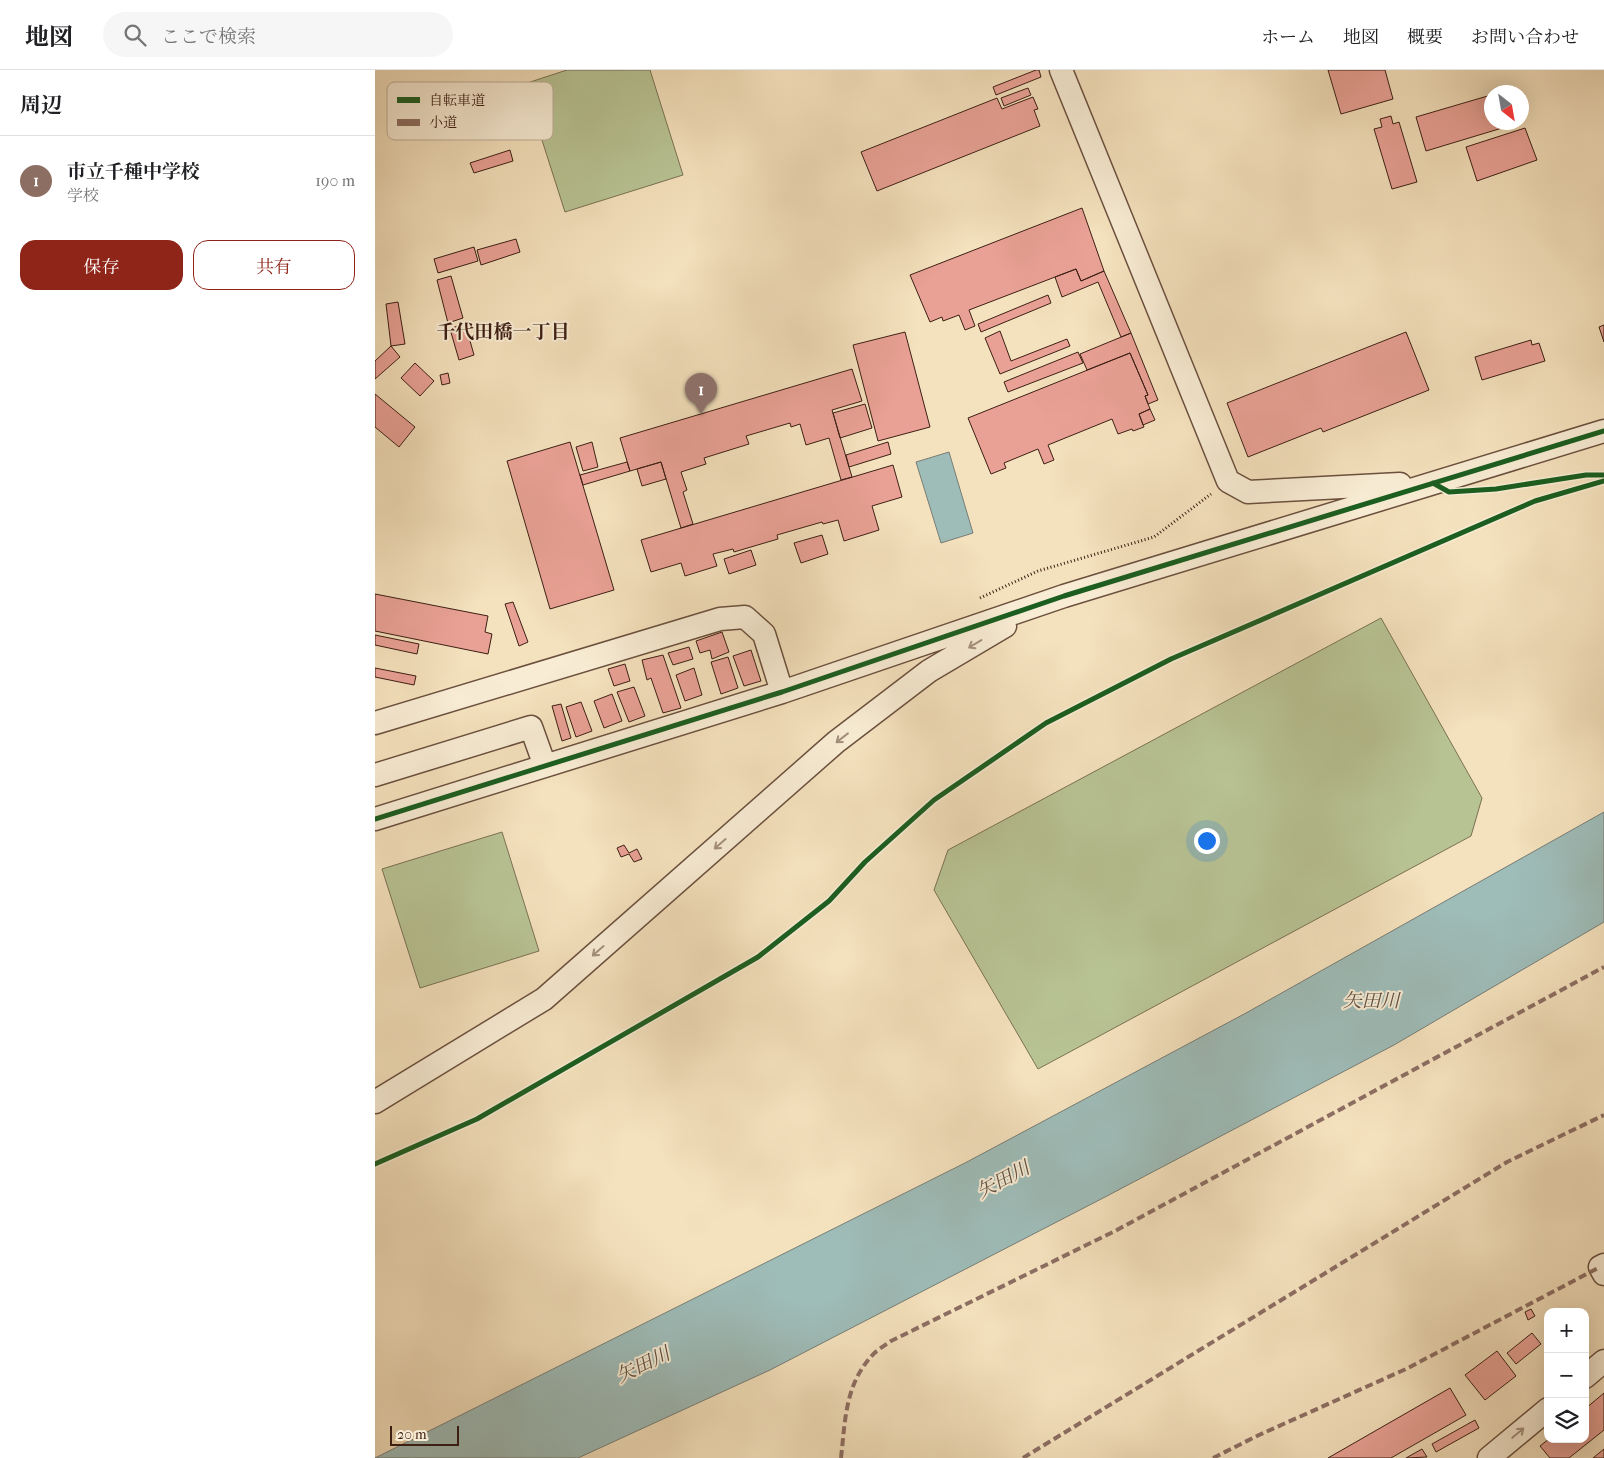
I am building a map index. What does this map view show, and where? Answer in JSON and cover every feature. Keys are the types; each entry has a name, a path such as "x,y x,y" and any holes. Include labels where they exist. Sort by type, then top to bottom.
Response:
{"street":[{"path":"1061,70 1227,481 1248,492 1433,483"},
{"path":"375,820 782,692 1064,596 1604,432"},
{"path":"375,1102 544,999 836,742 929,671 994,632 1064,596"},
{"path":"375,723 720,619 745,617 764,634 782,692"},
{"path":"901,651 913,653 921,658 923,668 915,683"},
{"path":"375,775 531,727 545,766"},
{"path":"1589,1374 1604,1361"},
{"path":"1489,1458 1544,1411"}],"path":[{"path":"976,600 1038,572 1154,537 1227,481"}],"green space":[{"path":"567,70 650,70 683,175 565,212 542,140 553,140 553,82 530,82"},
{"path":"1381,618 1482,798 1471,836 1038,1069 934,890 948,850"},
{"path":"502,832 539,951 420,988 382,869"}],"water":[{"path":"949,452 973,533 941,543 916,462"},
{"name":"矢田川","path":"1604,812 1604,922 1394,1045 1107,1196 770,1370 578,1458 375,1458 965,1163 1246,1013"}],"building":[{"path":"1039,70 1041,77 996,95 993,87"},
{"path":"1328,70 1385,70 1393,99 1341,114"},
{"path":"1028,88 1031,95 1004,106 1001,98"},
{"path":"1033,97 1038,109 1034,110 1040,126 877,191 861,152 997,98 1002,109"},
{"path":"1484,97 1484,130 1495,130 1426,151 1416,117"},
{"path":"1391,116 1393,124 1399,122 1417,182 1392,189 1374,129 1382,127 1380,119"},
{"path":"1519,130 1526,130 1537,160 1477,181 1466,147"},
{"path":"510,150 513,161 474,173 470,163"},
{"path":"1082,208 1104,271 1081,281 1076,269 969,310 975,326 965,330 959,315 943,321 942,317 930,322 910,275"},
{"path":"516,239 520,252 481,265 477,250"},
{"path":"474,247 478,261 438,273 434,259"},
{"path":"1076,269 1081,281 1104,271 1131,333 1121,337 1098,282 1062,297 1055,277"},
{"path":"451,276 463,318 448,323 437,280"},
{"path":"1048,295 1051,303 981,332 978,324"},
{"path":"398,302 405,344 391,346 386,304"},
{"path":"465,323 474,355 459,360 450,329"},
{"path":"1604,325 1604,342 1599,327"},
{"path":"1000,331 1011,361 1067,339 1070,346 1000,374 985,338"},
{"path":"905,332 930,427 878,441 853,345"},
{"path":"1406,332 1429,390 1323,432 1321,428 1248,457 1227,403"},
{"path":"1131,333 1158,400 1148,404 1145,396 1148,395 1130,353 1087,370 1080,354"},
{"path":"1531,340 1532,345 1539,343 1545,361 1482,380 1475,357"},
{"path":"391,346 400,357 375,379 375,361"},
{"path":"1078,352 1083,363 1008,392 1004,382"},
{"path":"1130,353 1148,395 1145,396 1150,409 1139,414 1144,427 1118,434 1112,419 1048,445 1054,460 1044,464 1038,449 1004,463 1006,468 991,474 968,418"},
{"path":"415,363 434,381 420,396 401,378"},
{"path":"852,369 862,401 832,410 852,477 841,480 829,438 806,445 800,424 791,427 790,423 746,436 749,444 704,458 706,464 681,472 687,490 683,492 693,524 681,528 661,462 630,471 620,438"},
{"path":"448,373 450,383 442,385 440,375"},
{"path":"375,394 415,427 399,447 375,427"},
{"path":"865,404 872,428 840,438 833,413"},
{"path":"1150,409 1155,420 1143,425 1139,414"},
{"path":"570,442 614,590 550,609 507,461"},
{"path":"592,442 598,467 583,471 576,447"},
{"path":"888,442 891,454 849,467 846,455"},
{"path":"627,462 630,471 583,485 580,475"},
{"path":"661,462 666,479 642,486 637,469"},
{"path":"893,465 902,497 872,506 879,530 844,541 838,520 823,524 822,522 777,535 778,539 734,552 733,549 713,554 717,566 685,576 681,563 651,572 641,540"},
{"path":"822,535 828,554 801,563 794,543"},
{"path":"751,550 756,565 729,574 724,559"},
{"path":"375,594 488,616 485,632 492,634 488,654 375,631"},
{"path":"513,602 528,642 519,646 505,604"},
{"path":"722,632 729,652 712,659 710,650 700,653 696,641"},
{"path":"375,635 419,644 417,654 375,645"},
{"path":"689,647 693,659 673,665 668,653"},
{"path":"751,650 761,681 744,686 733,656"},
{"path":"663,655 681,708 663,713 651,678 647,680 642,660"},
{"path":"728,657 738,688 721,694 711,662"},
{"path":"625,664 630,681 614,686 608,669"},
{"path":"375,668 416,676 414,685 375,677"},
{"path":"694,668 702,695 685,701 676,675"},
{"path":"634,687 645,716 629,722 617,692"},
{"path":"612,694 622,721 604,728 594,701"},
{"path":"581,702 592,731 576,737 566,707"},
{"path":"561,704 571,738 562,741 552,706"},
{"path":"624,845 629,853 637,849 642,859 634,862 629,854 621,857 617,848"},
{"path":"1531,1309 1535,1316 1528,1320 1525,1312"},
{"path":"1532,1333 1541,1344 1516,1364 1507,1353"},
{"path":"1497,1351 1516,1376 1485,1400 1465,1375"},
{"path":"1450,1388 1466,1415 1391,1458 1328,1458"},
{"path":"1604,1393 1604,1430 1589,1442 1589,1406"},
{"path":"1475,1420 1479,1428 1436,1452 1432,1444"},
{"path":"1544,1443 1588,1443 1569,1458 1550,1458 1540,1446"},
{"path":"1422,1449 1427,1457 1406,1458"},
{"path":"1604,1449 1604,1458 1593,1458"}],"marked path":[{"path":"841,1458 845,1418 855,1381 872,1355 891,1341 1115,1231 1604,967"},
{"path":"1023,1458 1507,1162 1604,1115"},
{"path":"1213,1458 1259,1435 1406,1369 1600,1267"}],"cycle path":[{"path":"375,819 782,692 1064,596 1604,431"},
{"path":"1433,483 1449,492 1496,489 1586,475 1604,475"},
{"path":"375,1164 477,1119 758,957 829,901 865,862 934,800 1046,723 1171,659 1535,501 1604,481"}],"place":[{"name":"市立千種中学校","path":"701,414"}],"district":[{"name":"千代田橋一丁目","path":"503,332"}]}
